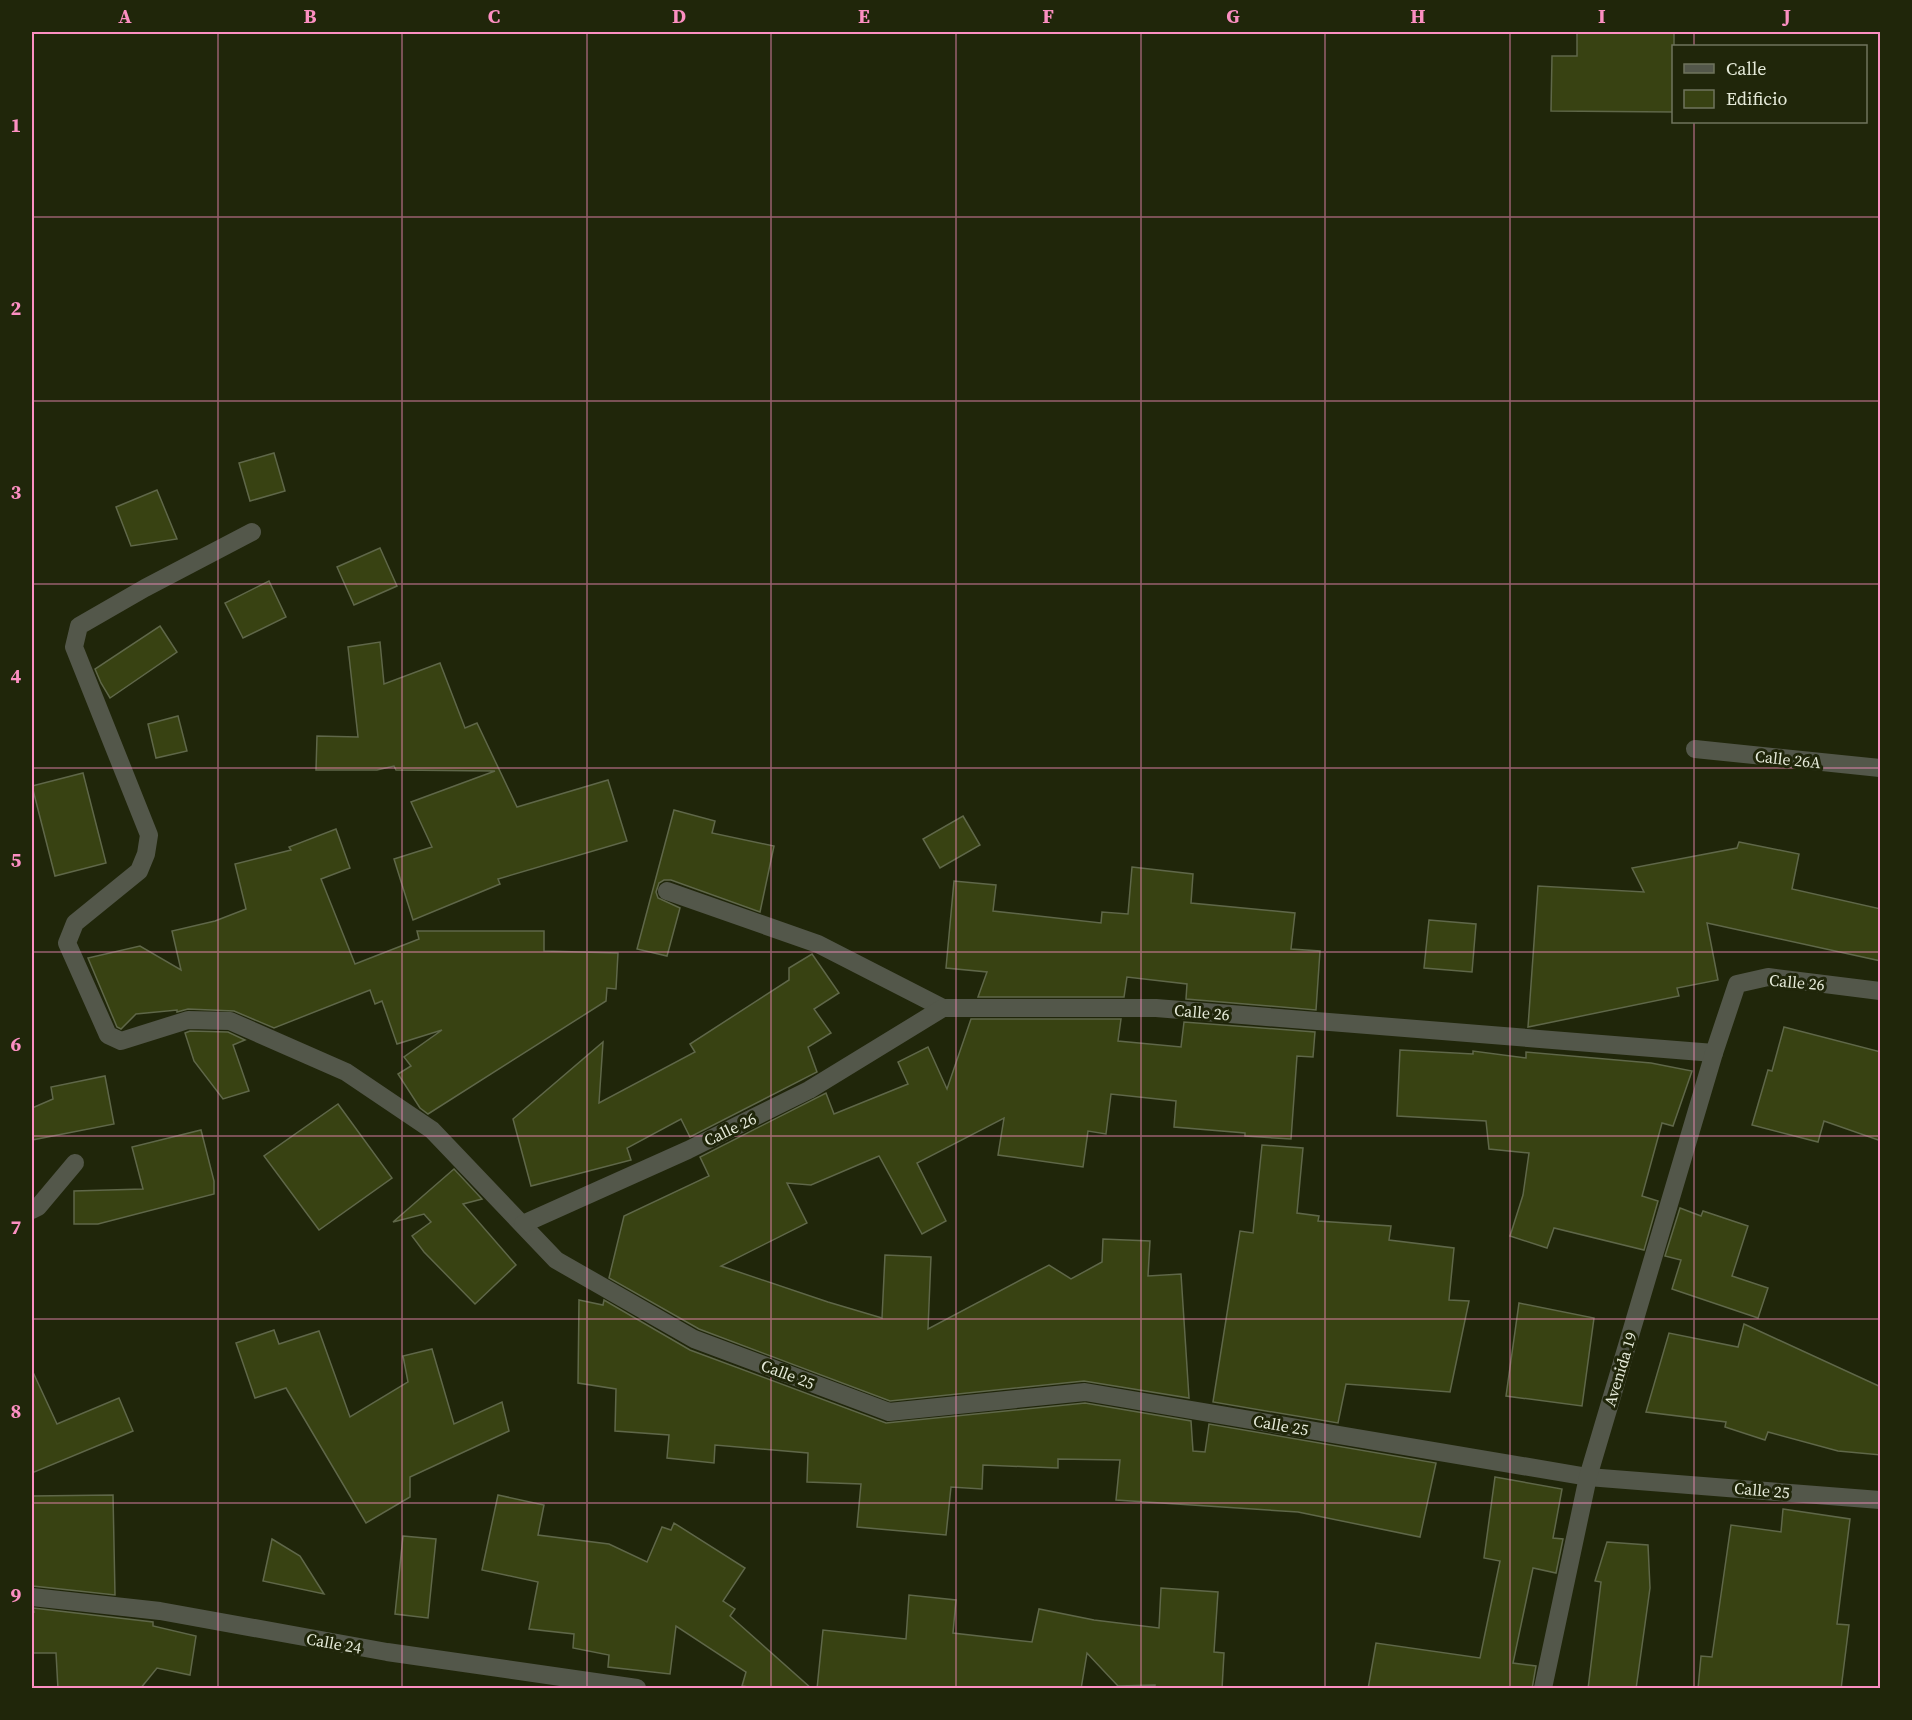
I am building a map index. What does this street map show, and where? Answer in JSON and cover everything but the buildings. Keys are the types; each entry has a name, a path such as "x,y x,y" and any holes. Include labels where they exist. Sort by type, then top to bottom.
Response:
{"street":[{"name":"Calle 25","path":"252,532 145,588 79,626 75,646 149,835 146,854 139,871 75,923 68,943 108,1035 122,1041 188,1020 230,1021 346,1072 432,1130 556,1260 694,1339 889,1412 1085,1392 1588,1477 1881,1500"},
{"name":"Calle 26A","path":"1695,749 1881,768"},
{"path":"667,891 818,944 943,1008"},
{"name":"Calle 26","path":"523,1224 688,1150 809,1090 943,1008 1156,1008 1714,1053 1737,984 1768,977 1881,991"},
{"name":"Avenida 19","path":"1543,1689 1588,1477 1714,1053"},
{"path":"32,1210 38,1207 75,1164"},
{"name":"Calle 24","path":"32,1597 160,1611 387,1652 637,1689"}]}
